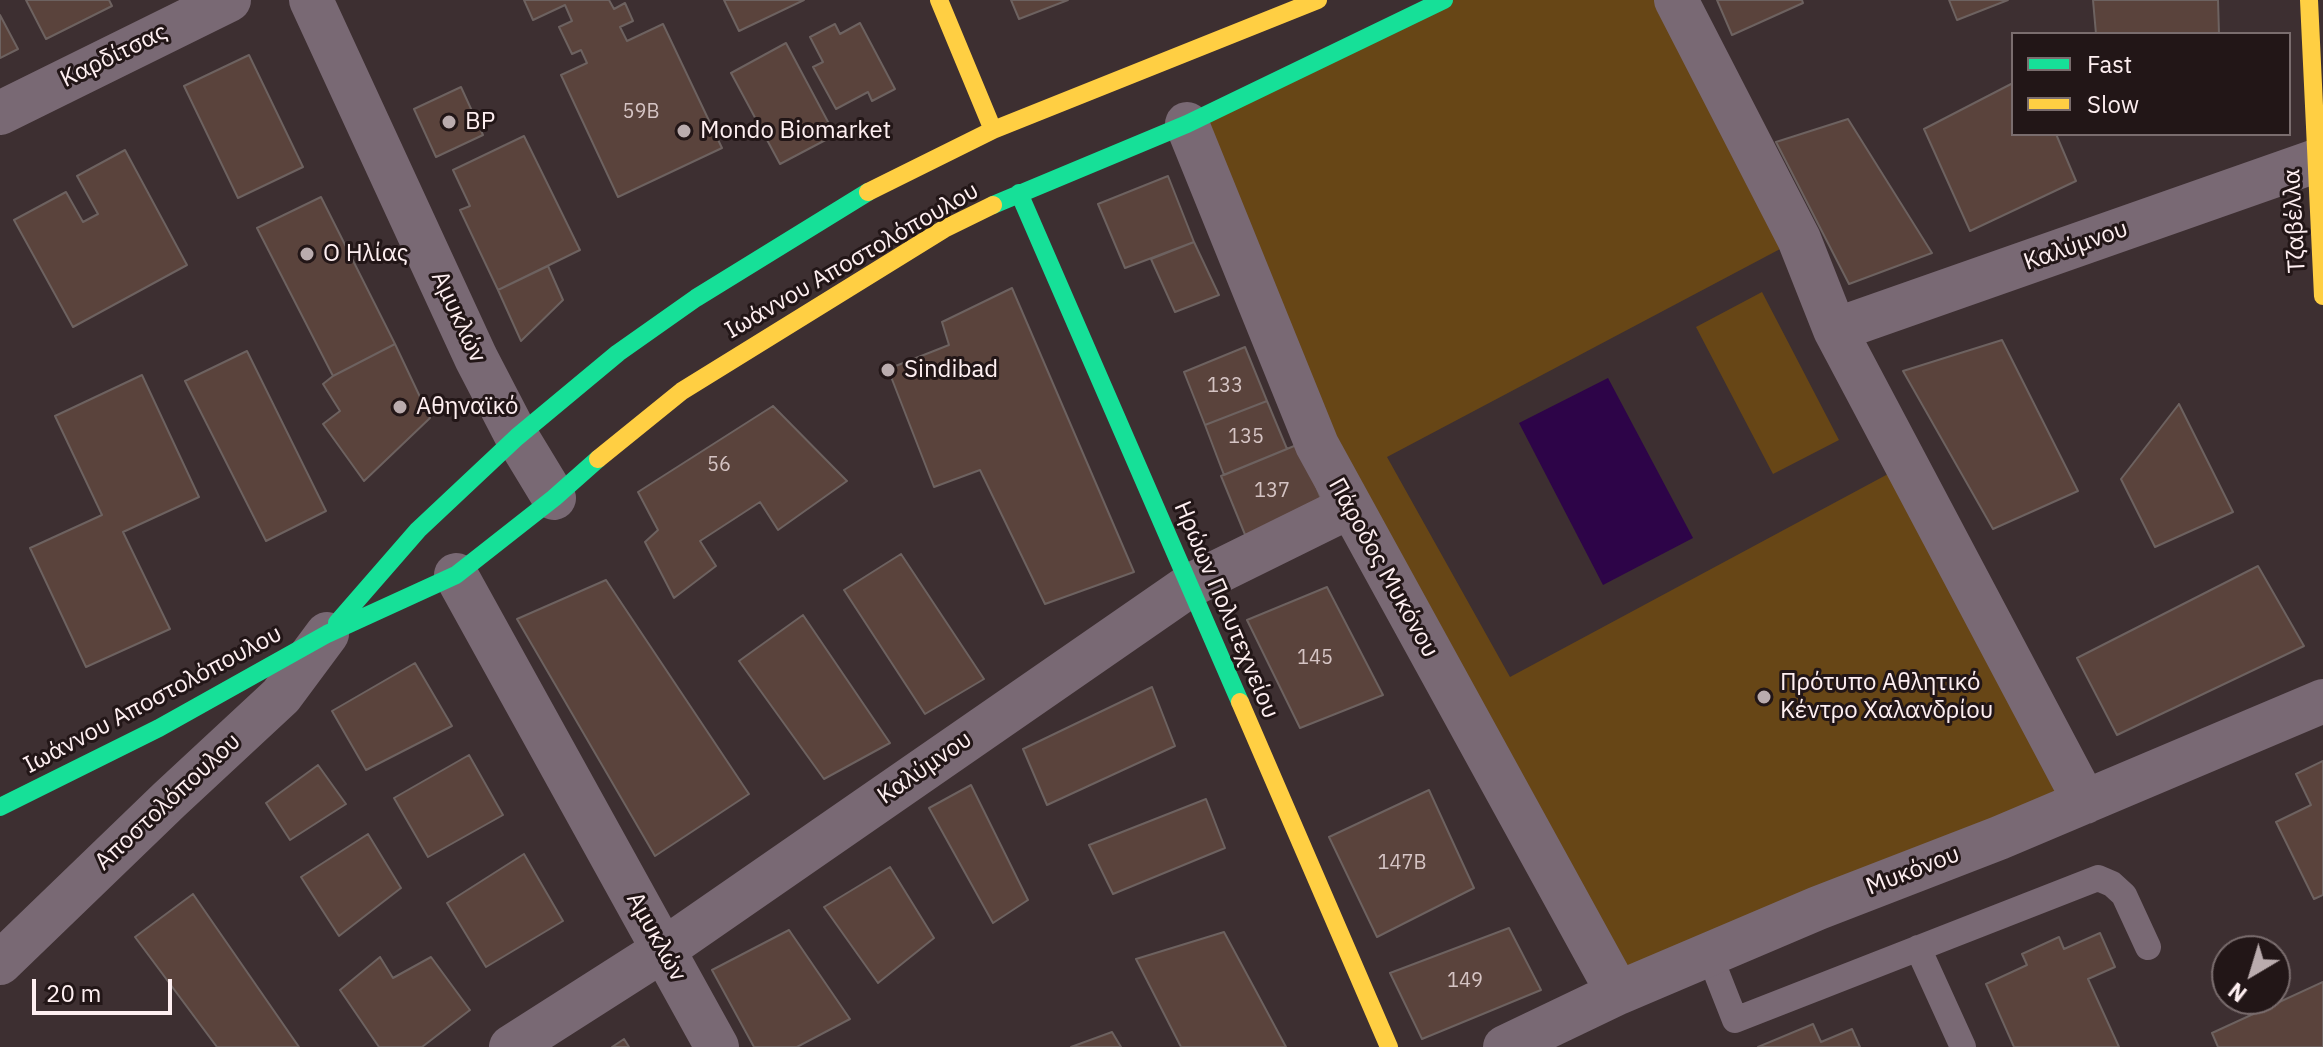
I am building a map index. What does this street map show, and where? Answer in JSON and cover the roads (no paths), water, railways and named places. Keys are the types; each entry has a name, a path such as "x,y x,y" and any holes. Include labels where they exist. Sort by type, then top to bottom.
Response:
{"street":[{"name":"Καρδίτσας","path":"0,113 229,0"},
{"name":"Αμυκλών","path":"311,0 476,358 517,437 554,498"},
{"path":"939,0 993,130"},
{"name":"Ιωάννου Αποστολόπουλου","path":"327,634 418,530 517,437 618,353 696,298 885,181 993,130 1270,10 1318,0"},
{"name":"Ιωάννου Αποστολόπουλου","path":"0,807 159,728 327,634 456,575 682,391 811,308 944,229 1019,193 1187,124 1444,0"},
{"path":"1676,0 1799,239 1835,330 2085,802"},
{"name":"Τζαβέλλα","path":"2309,0 2323,296"},
{"name":"Πάροδος Μυκόνου","path":"1187,124 1317,445 1618,993"},
{"name":"Καλύμνου","path":"1835,330 2316,161"},
{"name":"Ηρώων Πολυτεχνείου","path":"1019,193 1389,1047"},
{"name":"Καλύμνου","path":"511,1047 663,950 1189,586 1349,507"},
{"name":"Αμυκλών","path":"456,575 717,1047"},
{"name":"Αποστολόπουλου","path":"0,963 281,696 327,634"},
{"name":"Μυκόνου","path":"1505,1047 1709,954 1999,838 2323,701"}],"lane":[{"path":"1709,954 1735,1020 2098,878 2112,884 2124,895 2148,947"},
{"path":"1918,948 1963,1047"}],"place":[{"name":"BP","path":"449,122"},
{"name":"Mondo Biomarket","path":"684,131"},
{"name":"Ο Ηλίας","path":"307,254"},
{"name":"Sindibad","path":"888,370"},
{"name":"Αθηναϊκό","path":"400,407"},
{"name":"Πρότυπο Αθλητικό Κέντρο Χαλανδρίου","path":"1764,697"}]}
